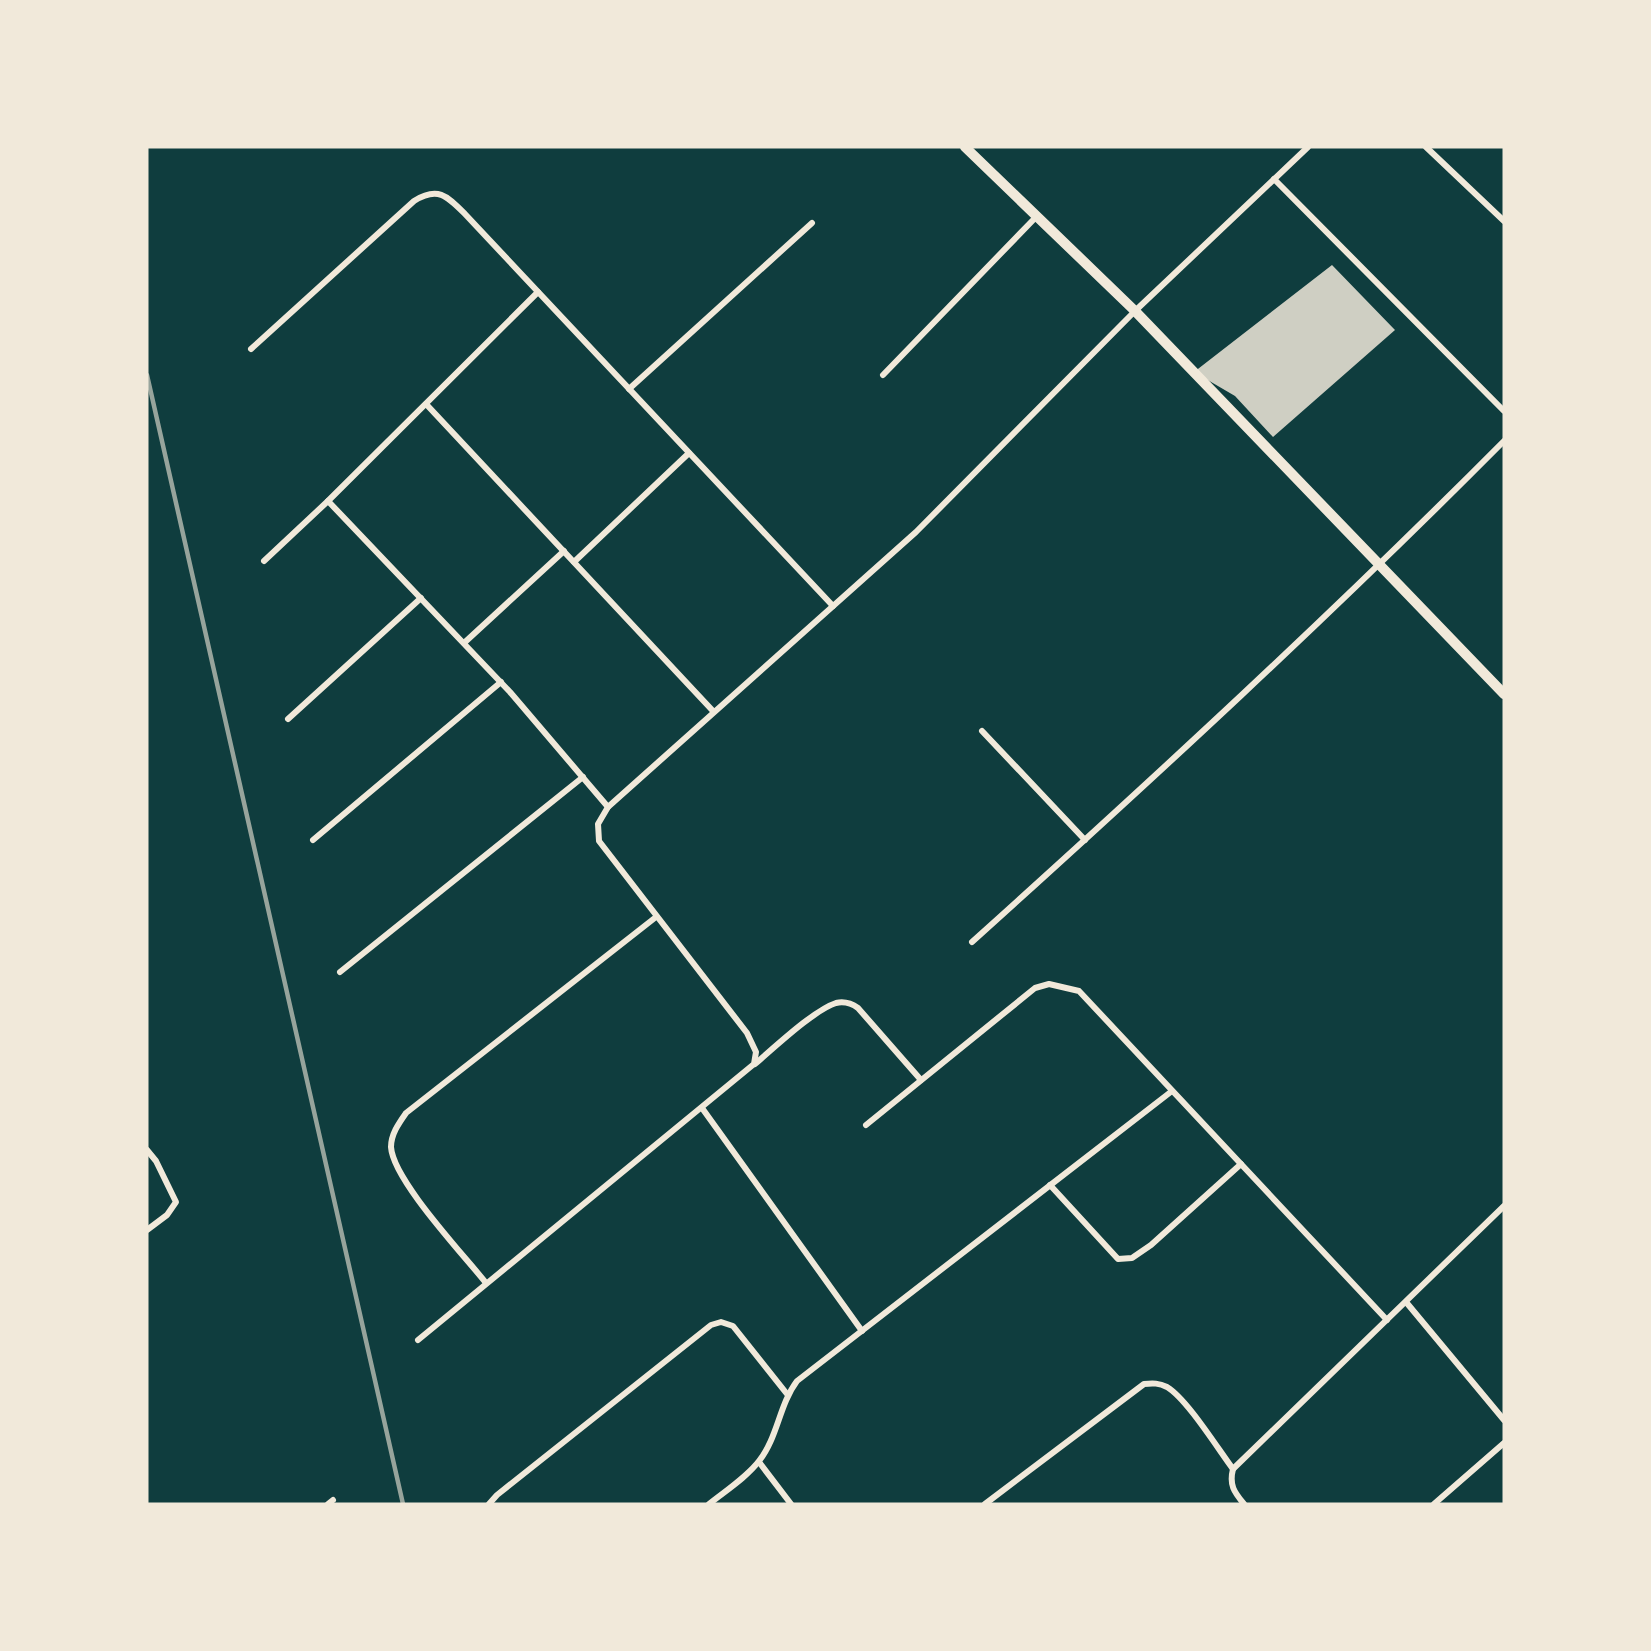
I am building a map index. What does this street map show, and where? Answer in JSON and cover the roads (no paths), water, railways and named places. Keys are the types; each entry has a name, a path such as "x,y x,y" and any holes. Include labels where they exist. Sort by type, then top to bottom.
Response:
{"street":[{"path":"966,147 1135,310 1504,694"},
{"path":"754,1064 756,1052 747,1033 599,841 598,824 608,807 916,532 1135,310 1308,147"},
{"path":"1426,147 1504,221"},
{"path":"1274,179 1504,411"},
{"path":"251,349 414,201 427,193 440,194 451,201 538,292 833,606"},
{"path":"884,375 1037,216"},
{"path":"629,389 812,223"},
{"path":"264,561 328,501 538,292"},
{"path":"426,404 713,711"},
{"path":"972,942 1380,567 1504,441"},
{"path":"574,562 689,453"},
{"path":"328,501 501,682 608,807"},
{"path":"464,643 564,551"},
{"path":"288,719 420,598"},
{"path":"313,840 501,682"},
{"path":"982,731 1085,840"},
{"path":"340,972 583,777"},
{"path":"486,1283 409,1187 397,1168 391,1147 396,1127 415,1106 657,917"},
{"path":"866,1125 1035,988 1049,984 1079,991 1387,1320"},
{"path":"418,1340 754,1064 821,1011 836,1003 849,1002 858,1008 921,1080"},
{"path":"709,1504 759,1462 773,1435 787,1394 797,1381 1172,1091"},
{"path":"702,1108 862,1331"},
{"path":"147,1150 156,1161 176,1202 167,1215 147,1230"},
{"path":"1050,1185 1106,1249 1118,1259 1125,1259 1132,1258 1151,1245 1241,1164"},
{"path":"1244,1504 1233,1490 1230,1480 1233,1469 1504,1206"},
{"path":"1406,1302 1503,1416"},
{"path":"489,1504 497,1495 711,1325 721,1322 733,1326 787,1394"},
{"path":"985,1504 1144,1384 1157,1383 1169,1388 1181,1400 1233,1469"},
{"path":"1434,1504 1504,1443"},
{"path":"759,1462 791,1504"}],"railway":[{"path":"147,375 403,1504"}]}
